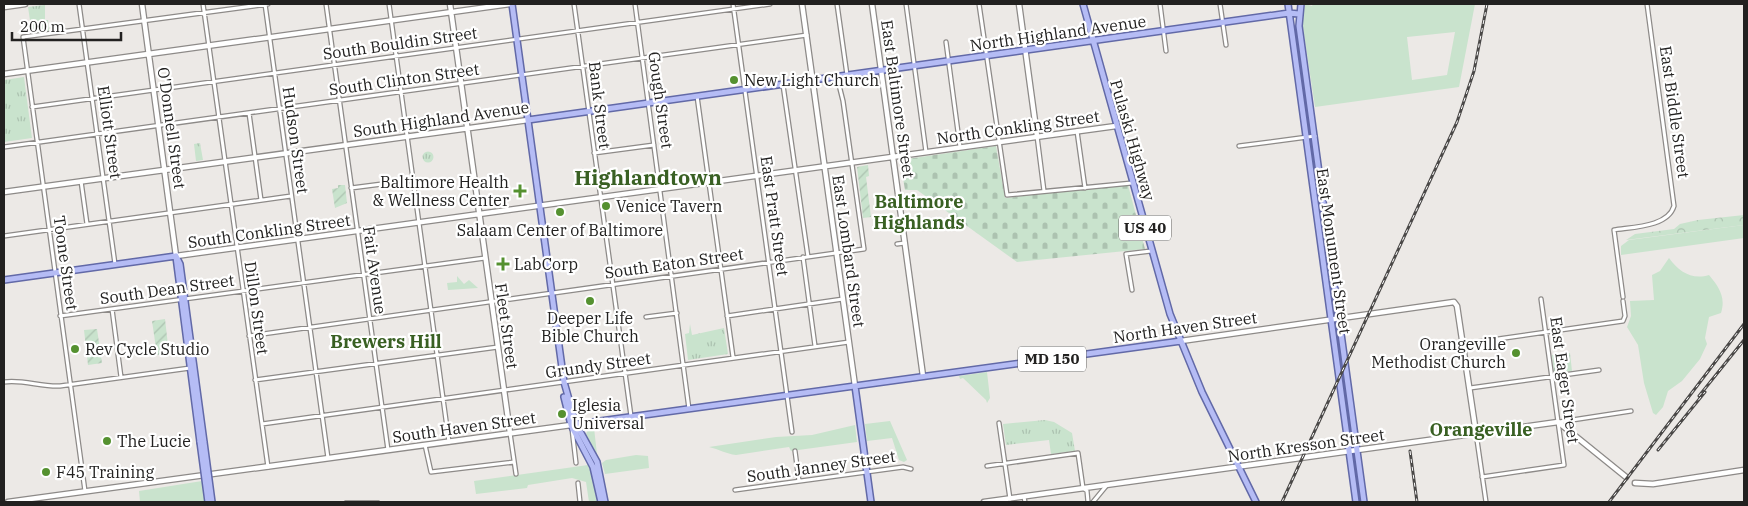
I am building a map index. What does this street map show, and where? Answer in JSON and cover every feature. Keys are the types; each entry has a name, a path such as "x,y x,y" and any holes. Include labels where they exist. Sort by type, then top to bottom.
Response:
{"main road":[{"path":"511,4 566,406 593,467 601,502"},
{"name":"Pulaski Highway","path":"1083,4 1170,314 1238,467 1256,502"},
{"name":"East Monument Street","path":"1288,4 1356,502"},
{"path":"1289,13 1292,4"},
{"name":"East Monument Street","path":"1301,4 1299,14 1364,502"},
{"name":"North Highland Avenue","path":"881,70 1289,13 1299,14"},
{"name":"South Highland Avenue","path":"528,120 881,70"},
{"name":"South Conkling Street","path":"4,280 176,256"},
{"name":"O'Donnell Street","path":"176,256 210,502"},
{"name":"O'Donnell Street","path":"182,300 190,368 202,442"},
{"name":"North Haven Street","path":"924,376 1181,341"},
{"name":"South Haven Street","path":"573,425 924,376"},
{"name":"East Lombard Street","path":"855,386 871,502"},
{"path":"573,425 597,462 605,502"}],"street":[{"path":"4,7 25,4"},
{"name":"Elliott Street","path":"79,4 115,264"},
{"name":"O'Donnell Street","path":"142,4 176,256"},
{"name":"Dillon Street","path":"203,4 268,467"},
{"path":"83,29 266,4"},
{"name":"Hudson Street","path":"266,4 269,38 328,458"},
{"name":"Fait Avenue","path":"326,4 388,450"},
{"path":"389,4 413,180 417,224 449,442"},
{"name":"Fleet Street","path":"450,4 516,474"},
{"path":"4,74 511,4"},
{"name":"Bank Street","path":"574,4 599,198 631,417"},
{"name":"Gough Street","path":"635,4 689,409"},
{"name":"East Pratt Street","path":"733,4 792,432"},
{"name":"South Bouldin Street","path":"32,107 770,4"},
{"name":"East Lombard Street","path":"802,4 855,386"},
{"path":"837,4 847,75"},
{"name":"East Baltimore Street","path":"872,4 924,376"},
{"path":"906,4 926,152"},
{"path":"979,4 1007,195 1132,183"},
{"path":"1018,4 1044,192"},
{"path":"1160,4 1166,51"},
{"path":"1220,4 1226,45"},
{"name":"East Biddle Street","path":"1545,332 1623,321 1625,316 1614,230 1663,220 1671,213 1674,201 1647,4"},
{"name":"Toone Street","path":"83,29 23,38 85,491"},
{"name":"South Clinton Street","path":"4,147 807,35"},
{"path":"946,42 960,147"},
{"path":"837,76 843,101 852,162"},
{"path":"783,84 806,257 815,346"},
{"path":"697,96 733,357"},
{"path":"249,113 261,200"},
{"name":"South Highland Avenue","path":"4,192 528,120"},
{"name":"North Conkling Street","path":"893,157 1116,126"},
{"path":"1077,131 1085,188"},
{"path":"1239,146 1315,136"},
{"path":"594,153 654,145"},
{"name":"South Conkling Street","path":"176,256 893,157"},
{"name":"South Eaton Street","path":"249,336 864,249 852,162"},
{"path":"351,188 413,180"},
{"path":"81,181 87,224"},
{"path":"4,236 291,196"},
{"path":"897,244 905,243"},
{"path":"1132,290 1126,254 1151,251"},
{"name":"South Dean Street","path":"60,316 485,258"},
{"path":"727,316 843,299"},
{"name":"East Eager Street","path":"1482,477 1564,465 1541,299"},
{"name":"North Haven Street","path":"1181,341 1331,318 1454,302 1457,306 1464,344"},
{"path":"112,309 121,377"},
{"path":"646,317 676,312"},
{"path":"1486,502 1464,344 1545,332"},
{"name":"Grundy Street","path":"262,424 849,342"},
{"path":"255,380 498,347"},
{"path":"4,382 11,381 43,387 70,385 190,368"},
{"path":"1470,388 1599,370"},
{"name":"North Kresson Street","path":"984,502 1010,499 1024,500 1083,488 1631,411"},
{"path":"1558,422 1626,477"},
{"path":"999,424 1010,499"},
{"path":"573,425 576,463"},
{"name":"South Haven Street","path":"8,502 573,425"},
{"path":"425,445 431,472 514,462"},
{"path":"795,451 799,481"},
{"path":"987,466 1078,453 1083,488 1087,491 1088,502"},
{"name":"South Janney Street","path":"735,490 903,467 911,469"},
{"path":"1635,482 1653,484 1744,470"},
{"name":"O'Donnell Street","path":"208,475 210,502"},
{"path":"578,483 580,502"},
{"path":"1093,502 1107,485"}],"green space":[{"path":"1305,4 1312,6 1313,4 1475,4 1459,87 1315,107 1302,21","holes":["1455,32 1447,75 1412,80 1407,37"]},
{"path":"45,5 45,20 48,20 49,32 32,34 28,7"},
{"path":"24,77 32,138 4,142 4,80"},
{"path":"200,143 203,160 196,161 194,144"},
{"path":"996,146 1005,198 1128,185 1145,249 1017,262 917,190 905,190 900,160"},
{"path":"428,151 434,157 428,163 422,157"},
{"path":"868,165 869,176 866,177 871,217 863,218 857,167"},
{"path":"338,185 345,185 347,203 335,208 332,189 338,188"},
{"path":"1744,215 1744,225 1626,240 1635,234 1674,229 1680,224 1698,220"},
{"path":"1744,225 1744,238 1621,255 1621,246 1629,240"},
{"path":"1669,258 1686,274 1692,276 1709,275 1721,292 1723,302 1721,313 1709,317 1705,338 1707,344 1700,359 1682,381 1668,391 1663,407 1656,415 1653,413 1644,383 1638,345 1627,327 1631,316 1630,301 1654,300 1652,275 1660,271"},
{"path":"457,276 464,284 469,280 478,288 448,290 447,283 457,282"},
{"path":"165,319 169,354 157,355 152,321"},
{"path":"690,324 692,335 724,328 728,354 688,360 685,334 689,333"},
{"path":"97,329 102,363 88,365 84,330"},
{"path":"1570,353 1572,371 1554,374 1552,355"},
{"path":"987,372 990,398 987,403 959,376"},
{"path":"1045,420 1054,422 1072,433 1075,451 1051,454 1049,440 1006,445 1003,424"},
{"path":"890,421 907,460 904,462 899,460 892,438 867,441 865,424"},
{"path":"597,425 594,428 597,454 586,434 590,426"},
{"path":"855,425 857,442 791,451 789,447 736,455 709,447 776,437 812,435"},
{"path":"636,455 648,456 649,468 605,474 602,463 606,460"},
{"path":"588,465 593,479 597,502 589,502 586,482 572,478 528,485 527,488 476,494 474,481"},
{"path":"202,481 205,502 140,502 139,491"}],"railway":[{"path":"1282,502 1457,122 1474,71 1487,4"},
{"path":"1609,502 1744,324"},
{"path":"1699,396 1744,340"},
{"path":"1658,450 1705,392"},
{"path":"1410,451 1417,502"},
{"path":"345,502 379,502"}],"place":[{"name":"New Light Church","path":"734,80"},
{"name":"Baltimore Health & Wellness Center","path":"520,191"},
{"name":"Venice Tavern","path":"606,206"},
{"name":"Salaam Center of Baltimore","path":"560,212"},
{"name":"LabCorp","path":"503,264"},
{"name":"Deeper Life Bible Church","path":"590,301"},
{"name":"Rev Cycle Studio","path":"75,349"},
{"name":"Orangeville Methodist Church","path":"1516,353"},
{"name":"Iglesia Universal","path":"562,414"},
{"name":"The Lucie","path":"107,441"},
{"name":"F45 Training","path":"46,472"}],"district":[{"name":"Highlandtown","path":"648,178"},
{"name":"Baltimore Highlands","path":"919,212"},
{"name":"Brewers Hill","path":"386,342"},
{"name":"Orangeville","path":"1481,430"}]}
